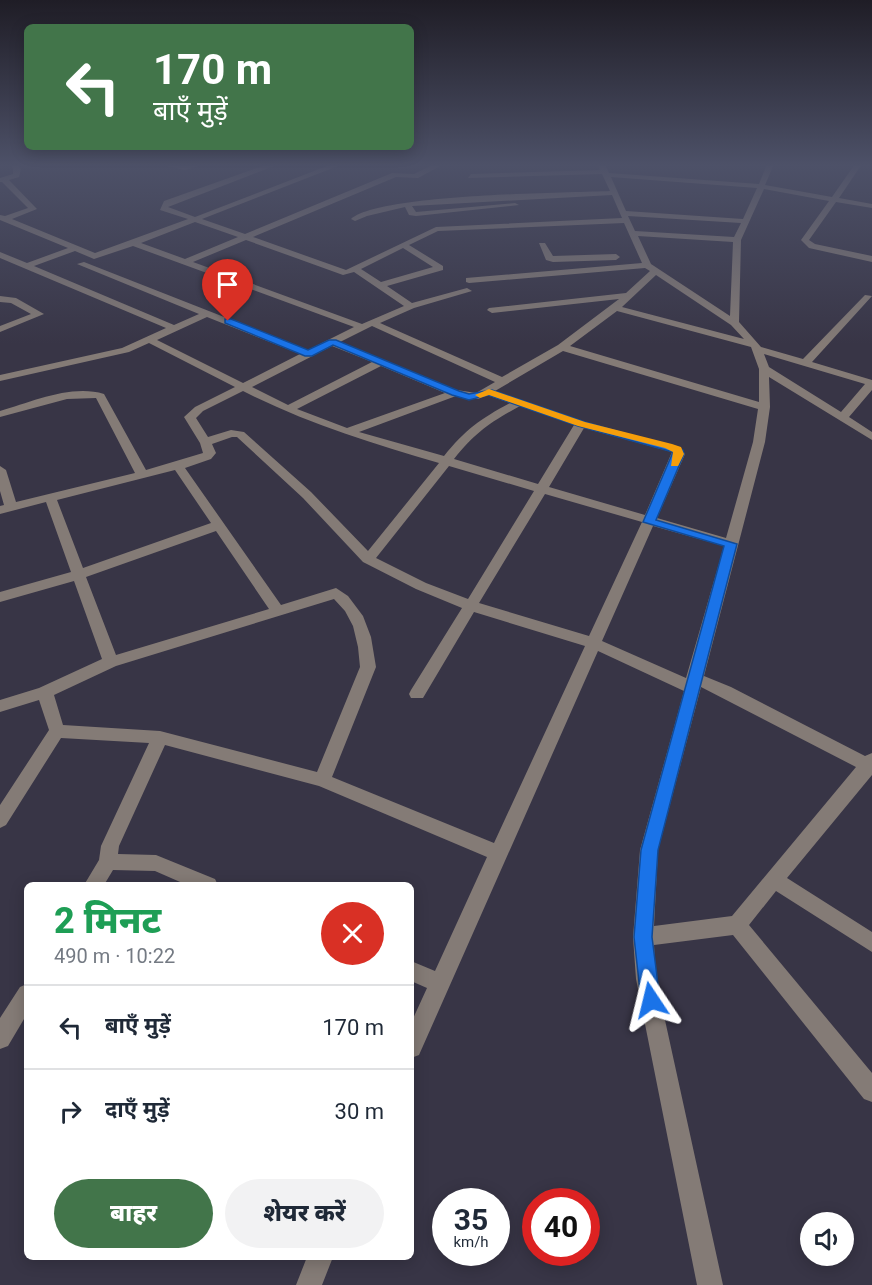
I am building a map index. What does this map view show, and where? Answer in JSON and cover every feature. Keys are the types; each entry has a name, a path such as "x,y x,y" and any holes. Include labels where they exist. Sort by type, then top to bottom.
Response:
{"street":[{"path":"17,224 97,256 183,224"},
{"path":"206,224 342,273 436,230 581,224"},
{"path":"186,262 276,224"},
{"path":"629,224 649,264 734,323 756,347 764,369 764,407 759,442 692,682 649,850 643,937 646,979 710,1285"},
{"path":"640,224 737,240"},
{"path":"734,323 737,240 743,224"},
{"path":"819,224 806,242 872,259"},
{"path":"133,243 367,325 504,382"},
{"path":"380,285 440,268 403,245"},
{"path":"542,245 549,258 553,259 649,264"},
{"path":"27,266 75,248"},
{"path":"0,255 174,328"},
{"path":"81,264 309,354"},
{"path":"469,280 649,264"},
{"path":"332,342 469,397 489,392 562,347 615,308 630,295 649,264"},
{"path":"355,269 411,306"},
{"path":"0,470 6,509 178,466 210,453 206,442 190,417 199,409 367,325 411,306 467,291"},
{"path":"492,310 630,295"},
{"path":"805,363 868,297"},
{"path":"0,299 13,300 39,314 0,329"},
{"path":"615,308 756,347 872,383 842,418"},
{"path":"0,378 118,352 208,313"},
{"path":"150,340 288,409 347,432 649,522 731,544"},
{"path":"562,347 764,407"},
{"path":"288,409 382,361"},
{"path":"764,369 872,437"},
{"path":"414,1040 679,454 677,450 582,424 489,392"},
{"path":"0,414 80,394 95,393 100,396 142,474"},
{"path":"347,432 455,393"},
{"path":"368,559 444,462 476,427 518,403"},
{"path":"417,694 582,424"},
{"path":"206,442 231,433 240,434 307,495 368,559 420,586 472,606 593,643 692,682 725,691 870,765 736,925 643,937"},
{"path":"178,466 277,610"},
{"path":"50,497 111,662"},
{"path":"0,597 77,575 219,525"},
{"path":"0,706 45,692 111,662 336,592 344,600 363,633 368,649 368,667 364,682 322,780"},
{"path":"0,820 57,731 45,692"},
{"path":"57,731 160,737 322,780 499,853"},
{"path":"96,882 108,862 110,846 160,737"},
{"path":"108,862 156,863 201,882"},
{"path":"773,879 872,942"},
{"path":"736,925 872,1091"},
{"path":"414,972 440,983"},
{"path":"0,1038 24,999"},
{"path":"309,1285 319,1260"}],"slow traffic":[{"path":"480,395 489,392 582,424 669,446 677,450 679,454 675,464"}],"route":[{"path":"228,321 309,354 332,342 455,393 469,397 489,392 582,424 677,450 679,454 649,522 731,544 649,850 643,937 646,979 651,1000"}]}
